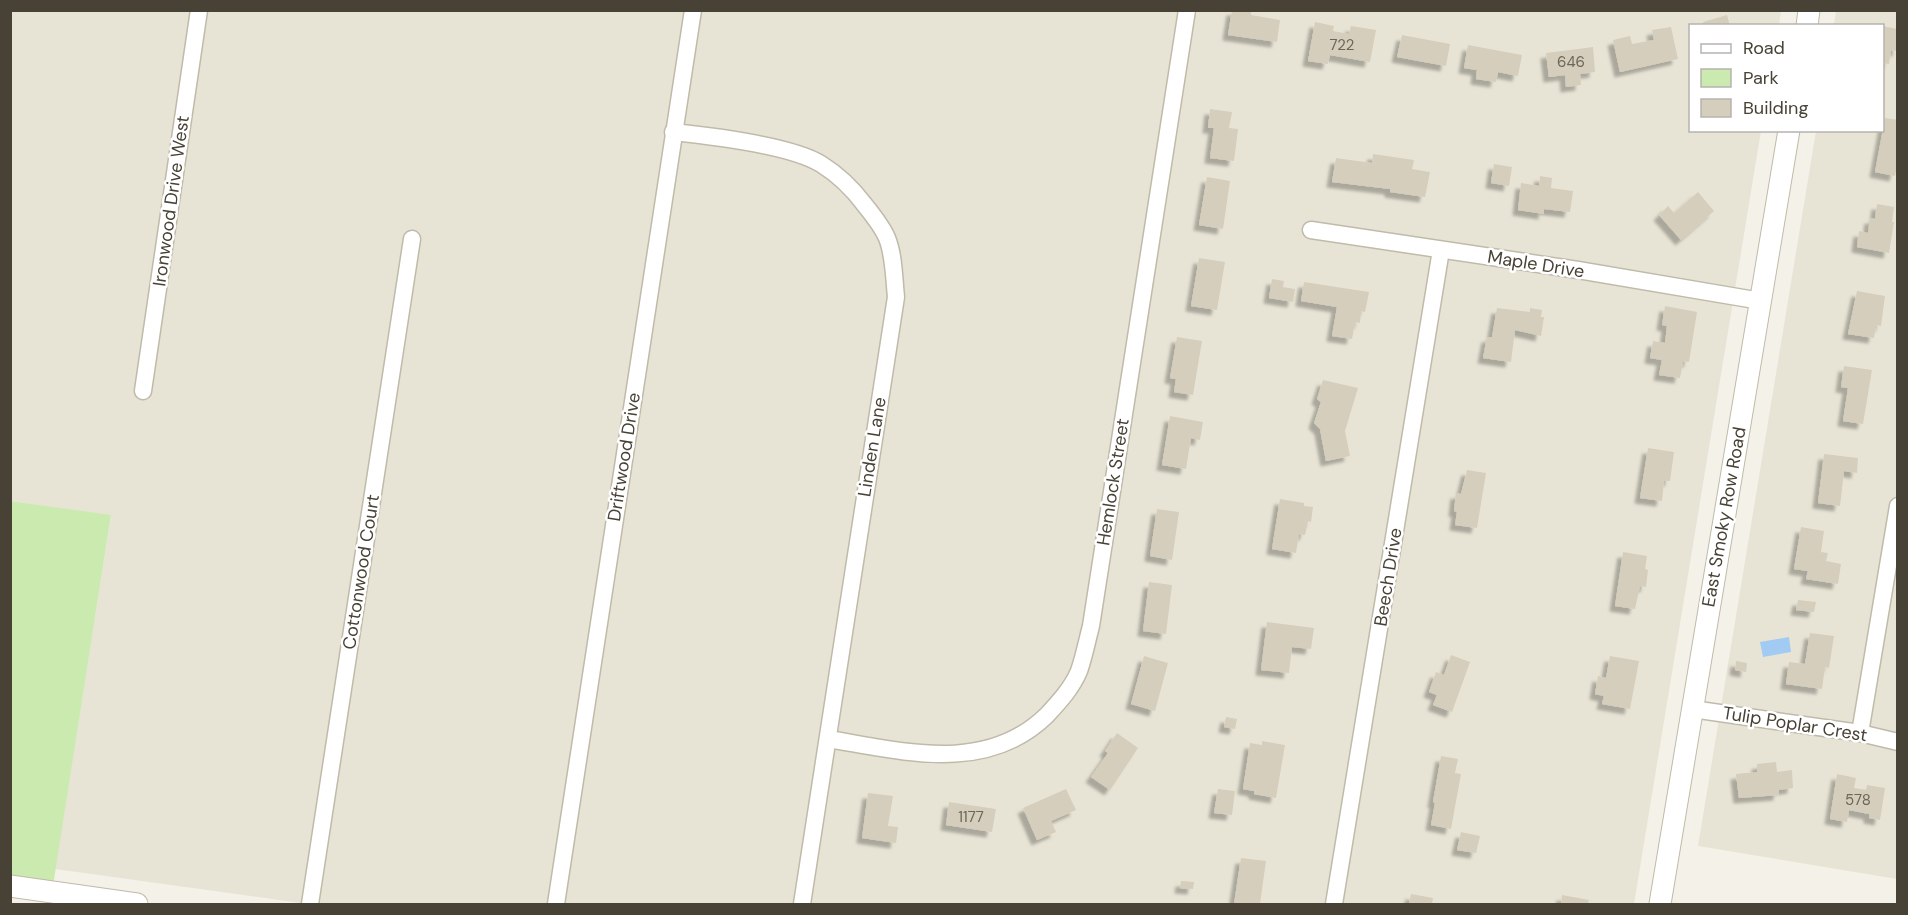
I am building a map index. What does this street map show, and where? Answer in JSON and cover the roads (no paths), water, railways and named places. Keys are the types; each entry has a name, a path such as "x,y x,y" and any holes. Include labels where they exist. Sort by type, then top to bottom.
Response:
{"street":[{"name":"Ironwood Drive West","path":"142,391 199,10"},
{"name":"Driftwood Drive","path":"556,904 693,10"},
{"name":"Hemlock Street","path":"828,739 931,754 964,755 1005,744 1038,724 1061,701 1078,671 1091,626 1187,10"},
{"name":"Linden Lane","path":"674,132 779,149 808,157 841,179 856,194 875,218 887,239 896,297 802,904"},
{"name":"East Smoky Row Road","path":"1660,904 1790,132"},
{"name":"Maple Drive","path":"1311,230 1578,270 1761,301"},
{"name":"Cottonwood Court","path":"310,904 412,239"},
{"name":"Beech Drive","path":"1334,904 1441,250"},
{"path":"1860,733 1898,506"},
{"name":"Tulip Poplar Crest","path":"1692,709 1860,733 1898,742"},
{"path":"10,885 137,904"}],"water":[{"path":"1789,637 1791,652 1763,657 1760,642"}]}
